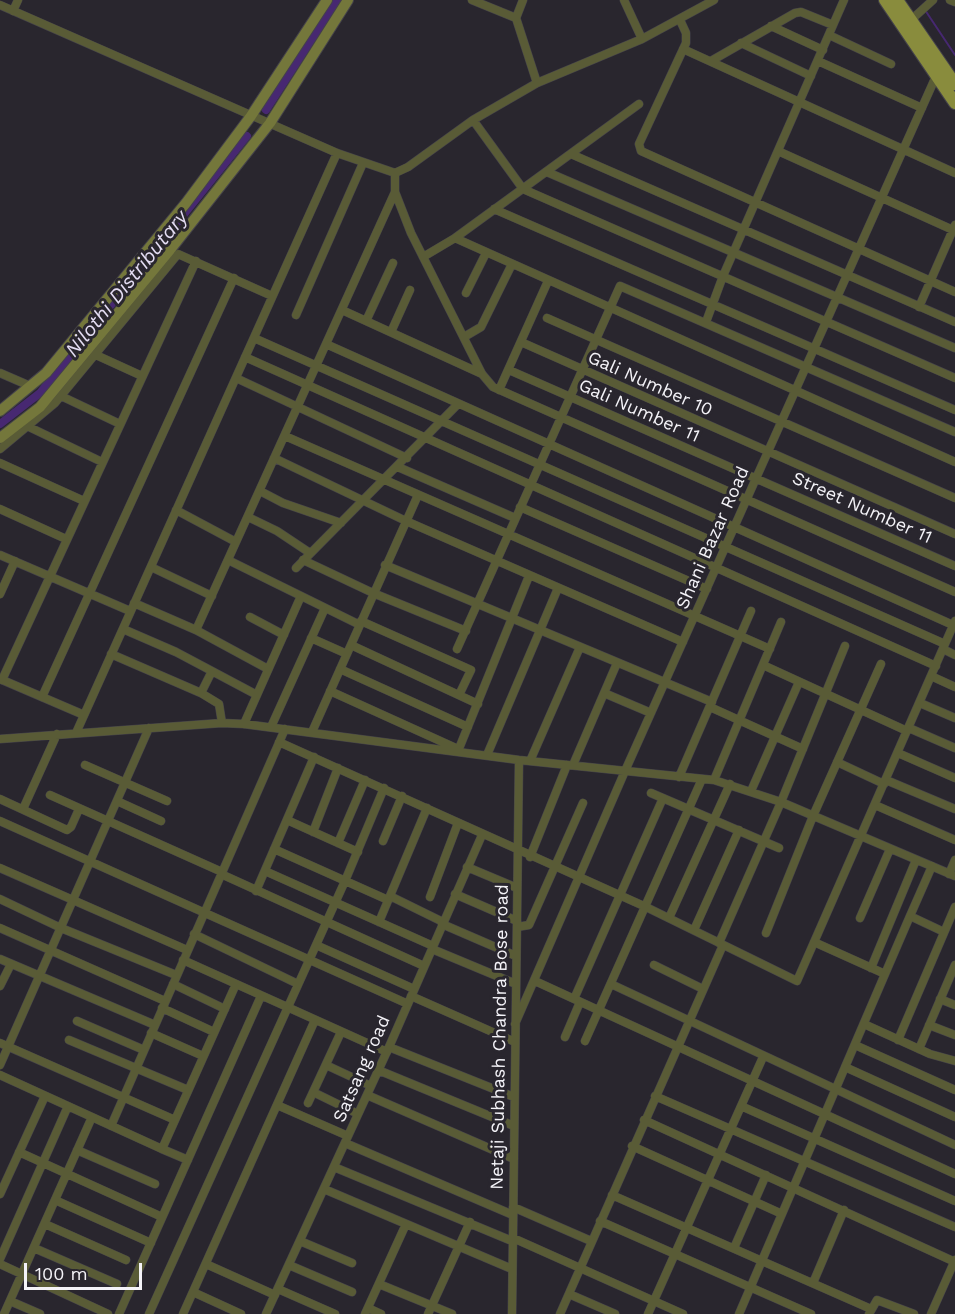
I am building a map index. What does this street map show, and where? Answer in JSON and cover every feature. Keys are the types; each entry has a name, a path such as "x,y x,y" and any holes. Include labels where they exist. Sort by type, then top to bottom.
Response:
{"main road":[{"path":"885,0 939,71 955,84"},
{"path":"897,0 915,17 955,102"}],"street":[{"path":"13,11 18,0"},
{"path":"0,411 46,373 125,279 251,116 327,0"},
{"path":"0,449 61,396 96,355 270,123 348,0"},
{"path":"472,0 516,18"},
{"path":"523,0 516,18 537,83"},
{"path":"624,0 642,39"},
{"path":"0,5 337,153 395,173 408,167 473,120 537,83 642,39 714,0"},
{"path":"706,322 723,276 844,0"},
{"path":"915,17 933,0"},
{"path":"950,0 955,2"},
{"path":"711,61 771,26 801,12 833,26"},
{"path":"680,20 686,33 683,49 639,148 955,292"},
{"path":"771,26 822,50"},
{"path":"829,35 891,64"},
{"path":"741,44 811,76"},
{"path":"683,49 955,173"},
{"path":"818,61 922,108"},
{"name":"Shani Bazar Road","path":"516,1024 581,878 625,771 939,71"},
{"path":"423,257 455,238 639,104"},
{"path":"473,120 523,189 955,378"},
{"path":"778,151 881,199 954,228 919,307"},
{"path":"76,733 337,153"},
{"path":"571,154 745,228 955,322"},
{"path":"296,315 363,162"},
{"path":"547,172 735,251 955,348"},
{"path":"395,173 395,192 423,257 482,374"},
{"path":"196,630 395,192"},
{"path":"494,209 955,410"},
{"path":"455,238 955,462"},
{"path":"174,252 272,296"},
{"path":"0,438 40,407 174,252"},
{"path":"466,293 486,253"},
{"path":"84,715 1,679 196,261"},
{"path":"366,321 393,263"},
{"path":"464,337 481,327 512,264"},
{"path":"42,697 234,278"},
{"path":"499,390 548,281"},
{"path":"457,649 617,288 622,286 955,432"},
{"path":"391,332 410,290"},
{"path":"342,310 482,374 499,390 746,502 955,592"},
{"path":"547,318 955,498"},
{"path":"254,338 944,646 955,655"},
{"name":"Gali Number 10","path":"521,342 955,534"},
{"path":"279,742 402,796 518,852 620,895 797,981 954,624 326,344"},
{"path":"96,355 142,376"},
{"path":"245,357 936,666"},
{"name":"Gali Number 11","path":"509,370 756,478"},
{"path":"0,373 30,386"},
{"path":"236,378 407,458"},
{"path":"61,396 120,424"},
{"path":"296,568 458,404"},
{"path":"27,426 102,462"},
{"path":"285,436 770,649"},
{"path":"274,458 406,521 683,642"},
{"path":"0,463 84,501"},
{"path":"398,467 515,518"},
{"name":"Street Number 11","path":"756,478 955,566"},
{"path":"260,490 283,503 341,523"},
{"path":"312,732 418,495"},
{"path":"520,507 707,589"},
{"path":"0,509 66,539"},
{"path":"176,510 236,542"},
{"path":"248,517 277,531 310,553"},
{"path":"0,555 89,593 196,630 268,669"},
{"path":"228,560 325,608 471,670 459,695"},
{"path":"303,560 373,593 466,631"},
{"path":"0,594 15,561"},
{"path":"385,565 665,683 803,749"},
{"path":"151,567 212,596"},
{"path":"459,750 529,576"},
{"path":"487,755 558,588"},
{"path":"244,724 301,596"},
{"path":"271,727 325,608"},
{"path":"680,777 751,611"},
{"path":"250,617 284,635"},
{"path":"714,780 781,622"},
{"path":"123,629 257,695"},
{"path":"312,638 347,654"},
{"path":"351,645 478,704"},
{"path":"560,1314 703,989 845,646"},
{"path":"530,761 580,647"},
{"path":"111,654 201,693 219,704 222,723"},
{"path":"530,857 617,663"},
{"path":"766,933 813,816 881,664"},
{"path":"763,665 955,748"},
{"path":"340,669 468,727"},
{"path":"201,693 212,671"},
{"path":"931,676 955,687"},
{"path":"751,790 799,682"},
{"path":"330,691 459,750"},
{"path":"604,693 651,713"},
{"path":"920,703 955,718"},
{"path":"0,739 222,723 244,724 459,750 519,760 714,780 751,790 952,875 955,860"},
{"path":"0,1065 4,1045 39,977 149,729"},
{"path":"111,1126 285,729"},
{"path":"23,809 57,734"},
{"path":"898,753 955,778"},
{"path":"256,891 314,758"},
{"name":"Netaji Subhash Chandra Bose road","path":"512,1314 519,760"},
{"path":"837,762 955,809"},
{"path":"85,765 167,801"},
{"path":"313,832 338,768"},
{"path":"585,1041 702,779"},
{"path":"338,843 365,780"},
{"path":"669,918 730,784"},
{"path":"149,1314 358,852 384,788"},
{"path":"651,793 779,848"},
{"path":"50,795 325,923 424,966"},
{"path":"383,842 402,796"},
{"path":"0,798 66,830 71,827 79,808"},
{"path":"565,1037 577,1000 620,895 663,798"},
{"path":"117,801 161,821"},
{"path":"455,894 517,924 529,925 583,803"},
{"path":"875,805 955,840"},
{"path":"379,922 427,808"},
{"path":"287,820 358,852"},
{"path":"0,821 309,959 411,996 515,1042"},
{"path":"430,897 458,823"},
{"path":"693,930 739,830"},
{"name":"Satsang road","path":"266,1314 388,1049 482,834"},
{"path":"274,849 516,956"},
{"path":"860,918 890,849"},
{"path":"871,968 916,860"},
{"path":"739,1314 932,866"},
{"path":"467,867 517,888"},
{"path":"0,868 187,950"},
{"path":"265,871 516,984"},
{"path":"0,899 61,928 176,975"},
{"path":"898,1040 955,907"},
{"path":"910,916 944,932"},
{"path":"0,928 164,1005 214,1032"},
{"path":"194,934 298,984"},
{"path":"814,942 885,974"},
{"path":"316,945 411,996"},
{"path":"0,959 155,1025"},
{"path":"183,960 341,1032 514,1097"},
{"path":"0,986 11,964"},
{"path":"654,965 703,989"},
{"path":"919,1049 954,971"},
{"path":"535,981 955,1174"},
{"path":"172,984 225,1009"},
{"path":"162,1149 236,984"},
{"path":"611,984 955,1145"},
{"path":"119,1314 261,996"},
{"path":"940,999 955,1005"},
{"path":"183,1314 315,1020"},
{"path":"77,1021 144,1050"},
{"path":"864,1024 919,1049 955,1061"},
{"path":"929,1025 955,1035"},
{"path":"308,1103 341,1032"},
{"path":"151,1033 203,1056"},
{"path":"69,1040 188,1090"},
{"path":"4,1045 175,1120"},
{"path":"855,1045 955,1090"},
{"path":"648,1314 763,1057"},
{"path":"326,1065 371,1086"},
{"path":"845,1067 955,1117"},
{"path":"378,1070 514,1126"},
{"path":"0,1076 188,1160"},
{"path":"313,1092 358,1114"},
{"path":"367,1095 514,1158"},
{"path":"0,1194 45,1096"},
{"path":"655,1096 955,1227"},
{"path":"277,1105 346,1139 513,1211 591,1241"},
{"path":"68,1106 0,1262 108,1314"},
{"path":"741,1106 955,1201"},
{"path":"4,1314 92,1117"},
{"path":"644,1120 955,1261 931,1314"},
{"path":"632,1146 782,1214"},
{"path":"77,1150 155,1184"},
{"path":"19,1152 66,1176 162,1217"},
{"path":"334,1167 580,1267 683,1314"},
{"path":"734,1248 766,1175"},
{"path":"324,1189 512,1269"},
{"path":"612,1195 813,1283 870,1312 877,1300 914,1314"},
{"path":"55,1200 151,1243"},
{"path":"813,1283 844,1210"},
{"path":"600,1221 811,1314"},
{"path":"428,1314 470,1222"},
{"path":"45,1224 126,1260"},
{"path":"381,1314 366,1311 406,1224"},
{"path":"300,1241 352,1263"},
{"path":"34,1248 117,1284"},
{"path":"206,1264 335,1314"},
{"path":"289,1265 352,1292"},
{"path":"379,1284 452,1314"},
{"path":"193,1292 241,1314"},
{"path":"569,1294 615,1314"},
{"path":"10,1301 40,1314"}],"waterway":[{"name":"Nilothi Distributary","path":"266,110 337,0"},
{"path":"925,10 955,55"},
{"name":"Nilothi Distributary","path":"0,424 40,393 247,136"}]}
